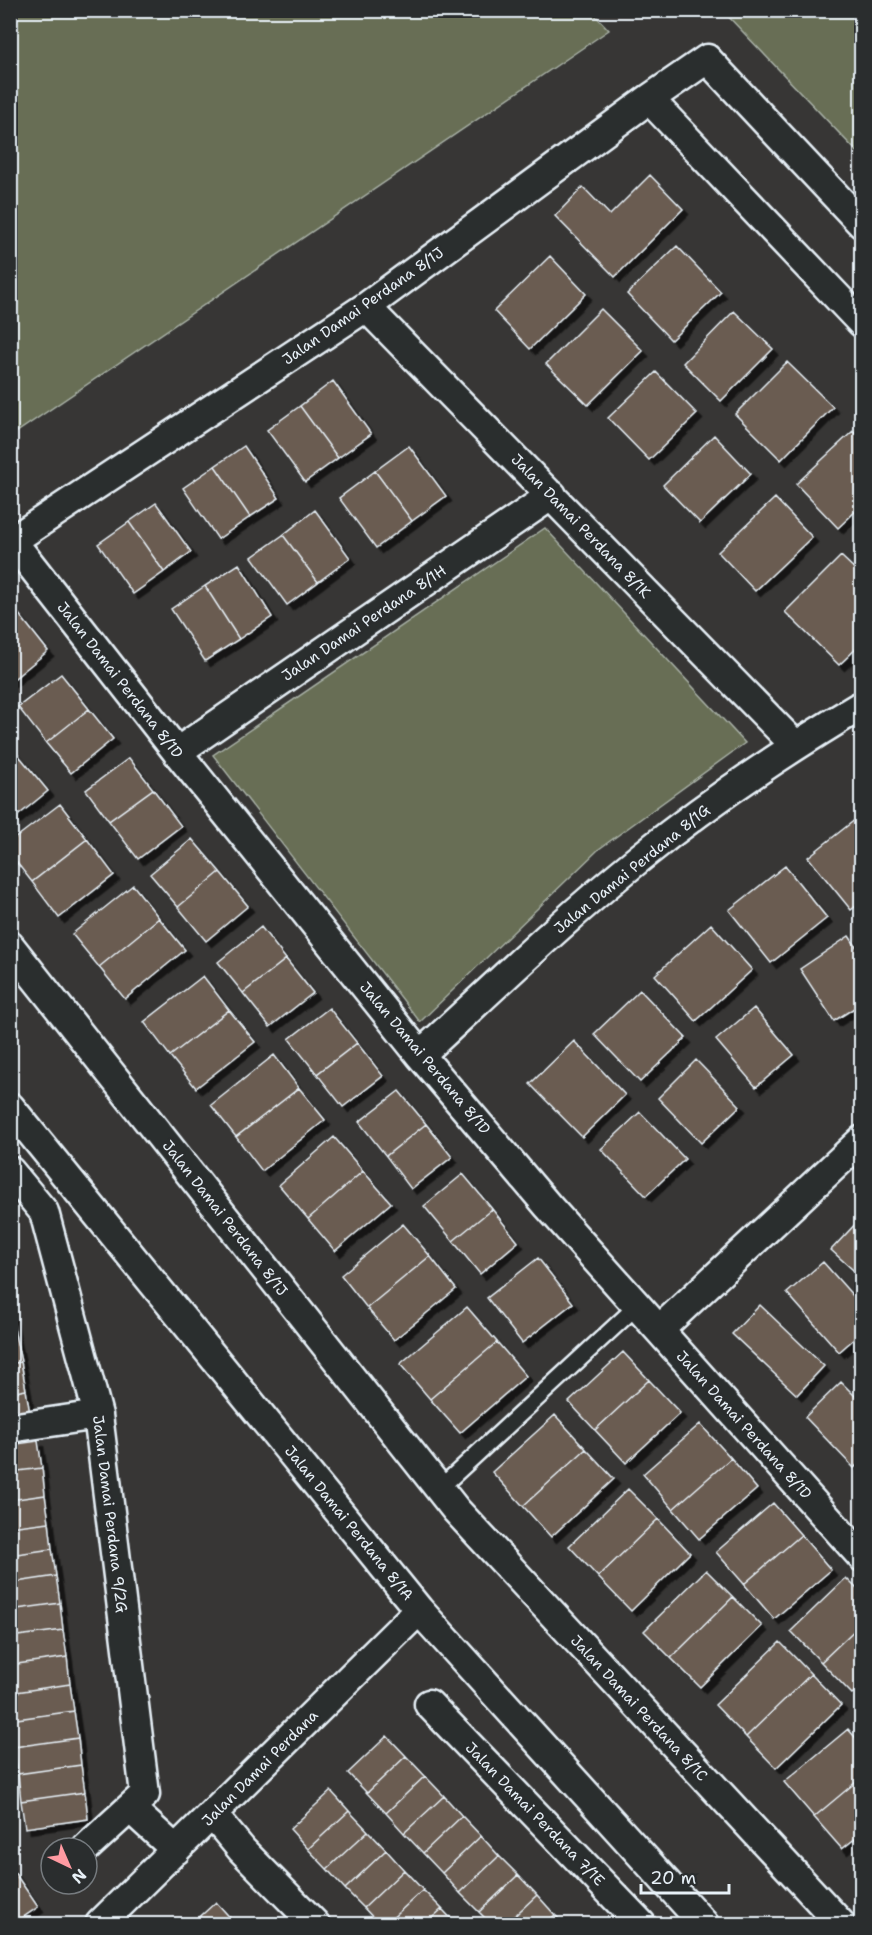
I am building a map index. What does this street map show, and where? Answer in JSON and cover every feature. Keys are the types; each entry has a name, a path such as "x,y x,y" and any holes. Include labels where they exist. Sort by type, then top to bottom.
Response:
{"street":[{"name":"Jalan Damai Perdana 8/1J","path":"11,541 366,307 707,59 861,224"},
{"path":"649,99 861,323"},
{"name":"Jalan Damai Perdana 8/1K","path":"366,307 795,746"},
{"name":"Jalan Damai Perdana 8/1H","path":"177,752 552,495"},
{"name":"Jalan Damai Perdana 8/1D","path":"11,541 420,1055 548,1206 858,1546"},
{"name":"Jalan Damai Perdana 8/1G","path":"420,1055 568,918 640,858 690,819 795,746 861,705"},
{"name":"Jalan Damai Perdana 8/1J","path":"10,946 439,1489"},
{"name":"Jalan Damai Perdana 8/1A","path":"10,1107 419,1610 704,1924"},
{"path":"659,1330 861,1140"},
{"name":"Jalan Damai Perdana 9/2G","path":"10,1171 44,1212 98,1415 145,1794 99,1836"},
{"path":"10,1428 98,1415"},
{"name":"Jalan Damai Perdana 8/1C","path":"439,1489 464,1519 841,1924"},
{"name":"Jalan Damai Perdana","path":"100,1924 419,1610"},
{"name":"Jalan Damai Perdana 7/1E","path":"429,1704 641,1924"},
{"path":"130,1808 176,1850"},
{"path":"212,1814 242,1850 315,1924"}],"lane":[{"path":"439,1489 638,1305"}],"green space":[{"path":"11,11 591,11 609,30 11,436"},
{"path":"723,11 861,11 861,156"},
{"path":"545,528 745,743 599,849 420,1022 213,755"}],"building":[{"path":"650,175 683,209 615,277 555,216 583,187 610,215"},
{"path":"677,246 721,292 671,340 627,294"},
{"path":"550,256 586,294 530,349 494,311"},
{"path":"601,309 643,351 588,405 546,364"},
{"path":"734,311 773,349 721,401 683,363"},
{"path":"787,362 833,407 781,460 735,414"},
{"path":"656,372 697,414 649,460 608,418"},
{"path":"333,381 371,434 338,458 300,406"},
{"path":"300,406 338,458 305,482 267,430"},
{"path":"853,431 862,440 862,505 838,528 796,484"},
{"path":"714,435 751,474 700,523 663,485"},
{"path":"244,446 279,498 250,517 215,466"},
{"path":"409,446 446,496 412,521 375,471"},
{"path":"215,466 250,517 218,539 183,488"},
{"path":"375,471 412,521 376,548 339,498"},
{"path":"775,498 812,537 755,591 718,552"},
{"path":"156,503 191,552 164,572 129,522"},
{"path":"315,510 350,558 318,582 283,535"},
{"path":"129,522 164,572 133,594 98,544"},
{"path":"283,535 318,582 287,605 252,557"},
{"path":"841,556 862,576 862,643 839,665 785,612"},
{"path":"239,564 272,617 239,639 205,586"},
{"path":"205,586 239,639 205,661 171,609"},
{"path":"18,613 48,651 10,682 10,619"},
{"path":"61,674 89,709 46,743 18,707"},
{"path":"89,709 113,739 71,773 46,743"},
{"path":"10,745 20,757 10,766"},
{"path":"20,757 48,791 10,822 10,766"},
{"path":"129,758 153,789 109,821 86,790"},
{"path":"153,789 181,826 138,859 109,821"},
{"path":"60,804 87,839 32,882 10,854 10,842"},
{"path":"856,819 862,826 862,901 851,910 808,857"},
{"path":"87,839 114,875 59,918 32,882"},
{"path":"192,839 220,872 178,907 150,874"},
{"path":"785,866 827,918 771,963 729,910"},
{"path":"220,872 248,906 206,941 178,907"},
{"path":"133,885 159,918 99,967 72,934"},
{"path":"159,918 185,950 125,999 99,967"},
{"path":"711,924 752,970 696,1021 655,975"},
{"path":"261,927 286,959 243,993 218,962"},
{"path":"849,936 862,955 862,1003 834,1021 800,969"},
{"path":"286,959 313,993 270,1027 243,993"},
{"path":"203,976 229,1010 170,1056 144,1022"},
{"path":"640,990 686,1038 640,1082 594,1034"},
{"path":"329,1008 357,1043 317,1074 289,1039"},
{"path":"754,1008 794,1055 756,1087 716,1040"},
{"path":"229,1010 255,1042 196,1088 170,1056"},
{"path":"574,1041 625,1095 582,1137 530,1084"},
{"path":"357,1043 383,1076 343,1107 317,1074"},
{"path":"274,1055 299,1088 236,1137 211,1105"},
{"path":"696,1060 740,1106 701,1143 658,1098"},
{"path":"299,1088 325,1120 262,1171 236,1137"},
{"path":"399,1091 426,1124 386,1156 359,1122"},
{"path":"640,1112 685,1159 646,1196 601,1149"},
{"path":"426,1124 452,1157 411,1189 386,1156"},
{"path":"334,1137 363,1171 308,1219 279,1185"},
{"path":"363,1171 391,1203 335,1251 308,1219"},
{"path":"463,1174 492,1209 453,1241 424,1206"},
{"path":"492,1209 518,1242 480,1274 453,1241"},
{"path":"862,1217 862,1278 831,1250"},
{"path":"403,1224 430,1256 367,1308 341,1275"},
{"path":"430,1256 456,1289 394,1340 367,1308"},
{"path":"538,1258 573,1303 522,1343 487,1298"},
{"path":"823,1262 862,1306 862,1332 839,1352 787,1293"},
{"path":"10,1304 15,1334 10,1335"},
{"path":"760,1305 824,1366 797,1395 732,1334"},
{"path":"467,1307 497,1342 430,1399 400,1364"},
{"path":"15,1334 21,1362 10,1364 10,1335"},
{"path":"497,1342 526,1376 460,1433 430,1399"},
{"path":"623,1352 649,1380 595,1430 569,1402"},
{"path":"862,1357 862,1373 853,1365"},
{"path":"21,1362 26,1390 10,1393 10,1364"},
{"path":"649,1380 680,1413 626,1463 595,1430"},
{"path":"841,1382 862,1403 862,1460 854,1468 805,1417"},
{"path":"26,1390 31,1420 10,1424 10,1393"},
{"path":"555,1415 586,1449 523,1506 492,1472"},
{"path":"700,1424 731,1458 673,1509 643,1474"},
{"path":"38,1441 42,1468 10,1472 10,1445"},
{"path":"586,1449 614,1479 551,1537 523,1506"},
{"path":"731,1458 757,1489 699,1539 673,1509"},
{"path":"42,1468 45,1495 10,1500 10,1472"},
{"path":"628,1489 658,1519 598,1577 569,1546"},
{"path":"45,1495 49,1522 10,1527 10,1500"},
{"path":"773,1503 801,1535 744,1584 716,1552"},
{"path":"658,1519 690,1553 631,1611 598,1577"},
{"path":"49,1522 52,1549 10,1555 10,1527"},
{"path":"801,1535 831,1570 774,1619 744,1584"},
{"path":"52,1549 56,1576 10,1583 10,1555"},
{"path":"706,1570 733,1597 671,1658 644,1631"},
{"path":"56,1576 60,1603 10,1610 10,1583"},
{"path":"846,1578 862,1594 862,1623 821,1662 791,1631"},
{"path":"733,1597 762,1626 700,1687 671,1658"},
{"path":"60,1603 63,1630 10,1637 10,1610"},
{"path":"862,1623 862,1685 852,1694 821,1662"},
{"path":"63,1630 67,1657 10,1665 10,1637"},
{"path":"780,1642 811,1674 746,1737 715,1705"},
{"path":"67,1657 70,1684 10,1693 10,1665"},
{"path":"811,1674 841,1705 776,1768 746,1737"},
{"path":"70,1684 74,1711 10,1720 10,1693"},
{"path":"74,1711 78,1738 14,1747 10,1720"},
{"path":"848,1729 862,1745 862,1777 814,1817 784,1782"},
{"path":"387,1736 406,1756 367,1793 348,1773"},
{"path":"78,1738 81,1765 18,1774 14,1747"},
{"path":"406,1756 425,1776 386,1813 367,1793"},
{"path":"81,1765 85,1792 21,1801 18,1774"},
{"path":"425,1776 444,1796 404,1833 386,1813"},
{"path":"862,1777 862,1833 842,1849 814,1817"},
{"path":"331,1791 349,1811 308,1849 290,1829"},
{"path":"85,1792 88,1819 25,1828 21,1801"},
{"path":"444,1796 462,1816 423,1853 404,1833"},
{"path":"349,1811 368,1831 327,1869 308,1849"},
{"path":"462,1816 481,1836 442,1873 423,1853"},
{"path":"368,1831 386,1850 345,1889 327,1869"},
{"path":"481,1836 499,1856 460,1893 442,1873"},
{"path":"386,1850 404,1870 364,1908 345,1889"},
{"path":"499,1856 518,1875 479,1912 460,1893"},
{"path":"10,1866 38,1907 13,1924 10,1924"},
{"path":"404,1870 423,1890 386,1924 379,1924 364,1908"},
{"path":"518,1875 537,1895 506,1924 491,1924 479,1912"},
{"path":"423,1890 442,1909 425,1924 386,1924"},
{"path":"537,1895 555,1915 545,1924 506,1924"},
{"path":"216,1902 234,1922 232,1924 192,1924"},
{"path":"442,1909 456,1924 425,1924"},
{"path":"555,1915 564,1924 545,1924"}]}
